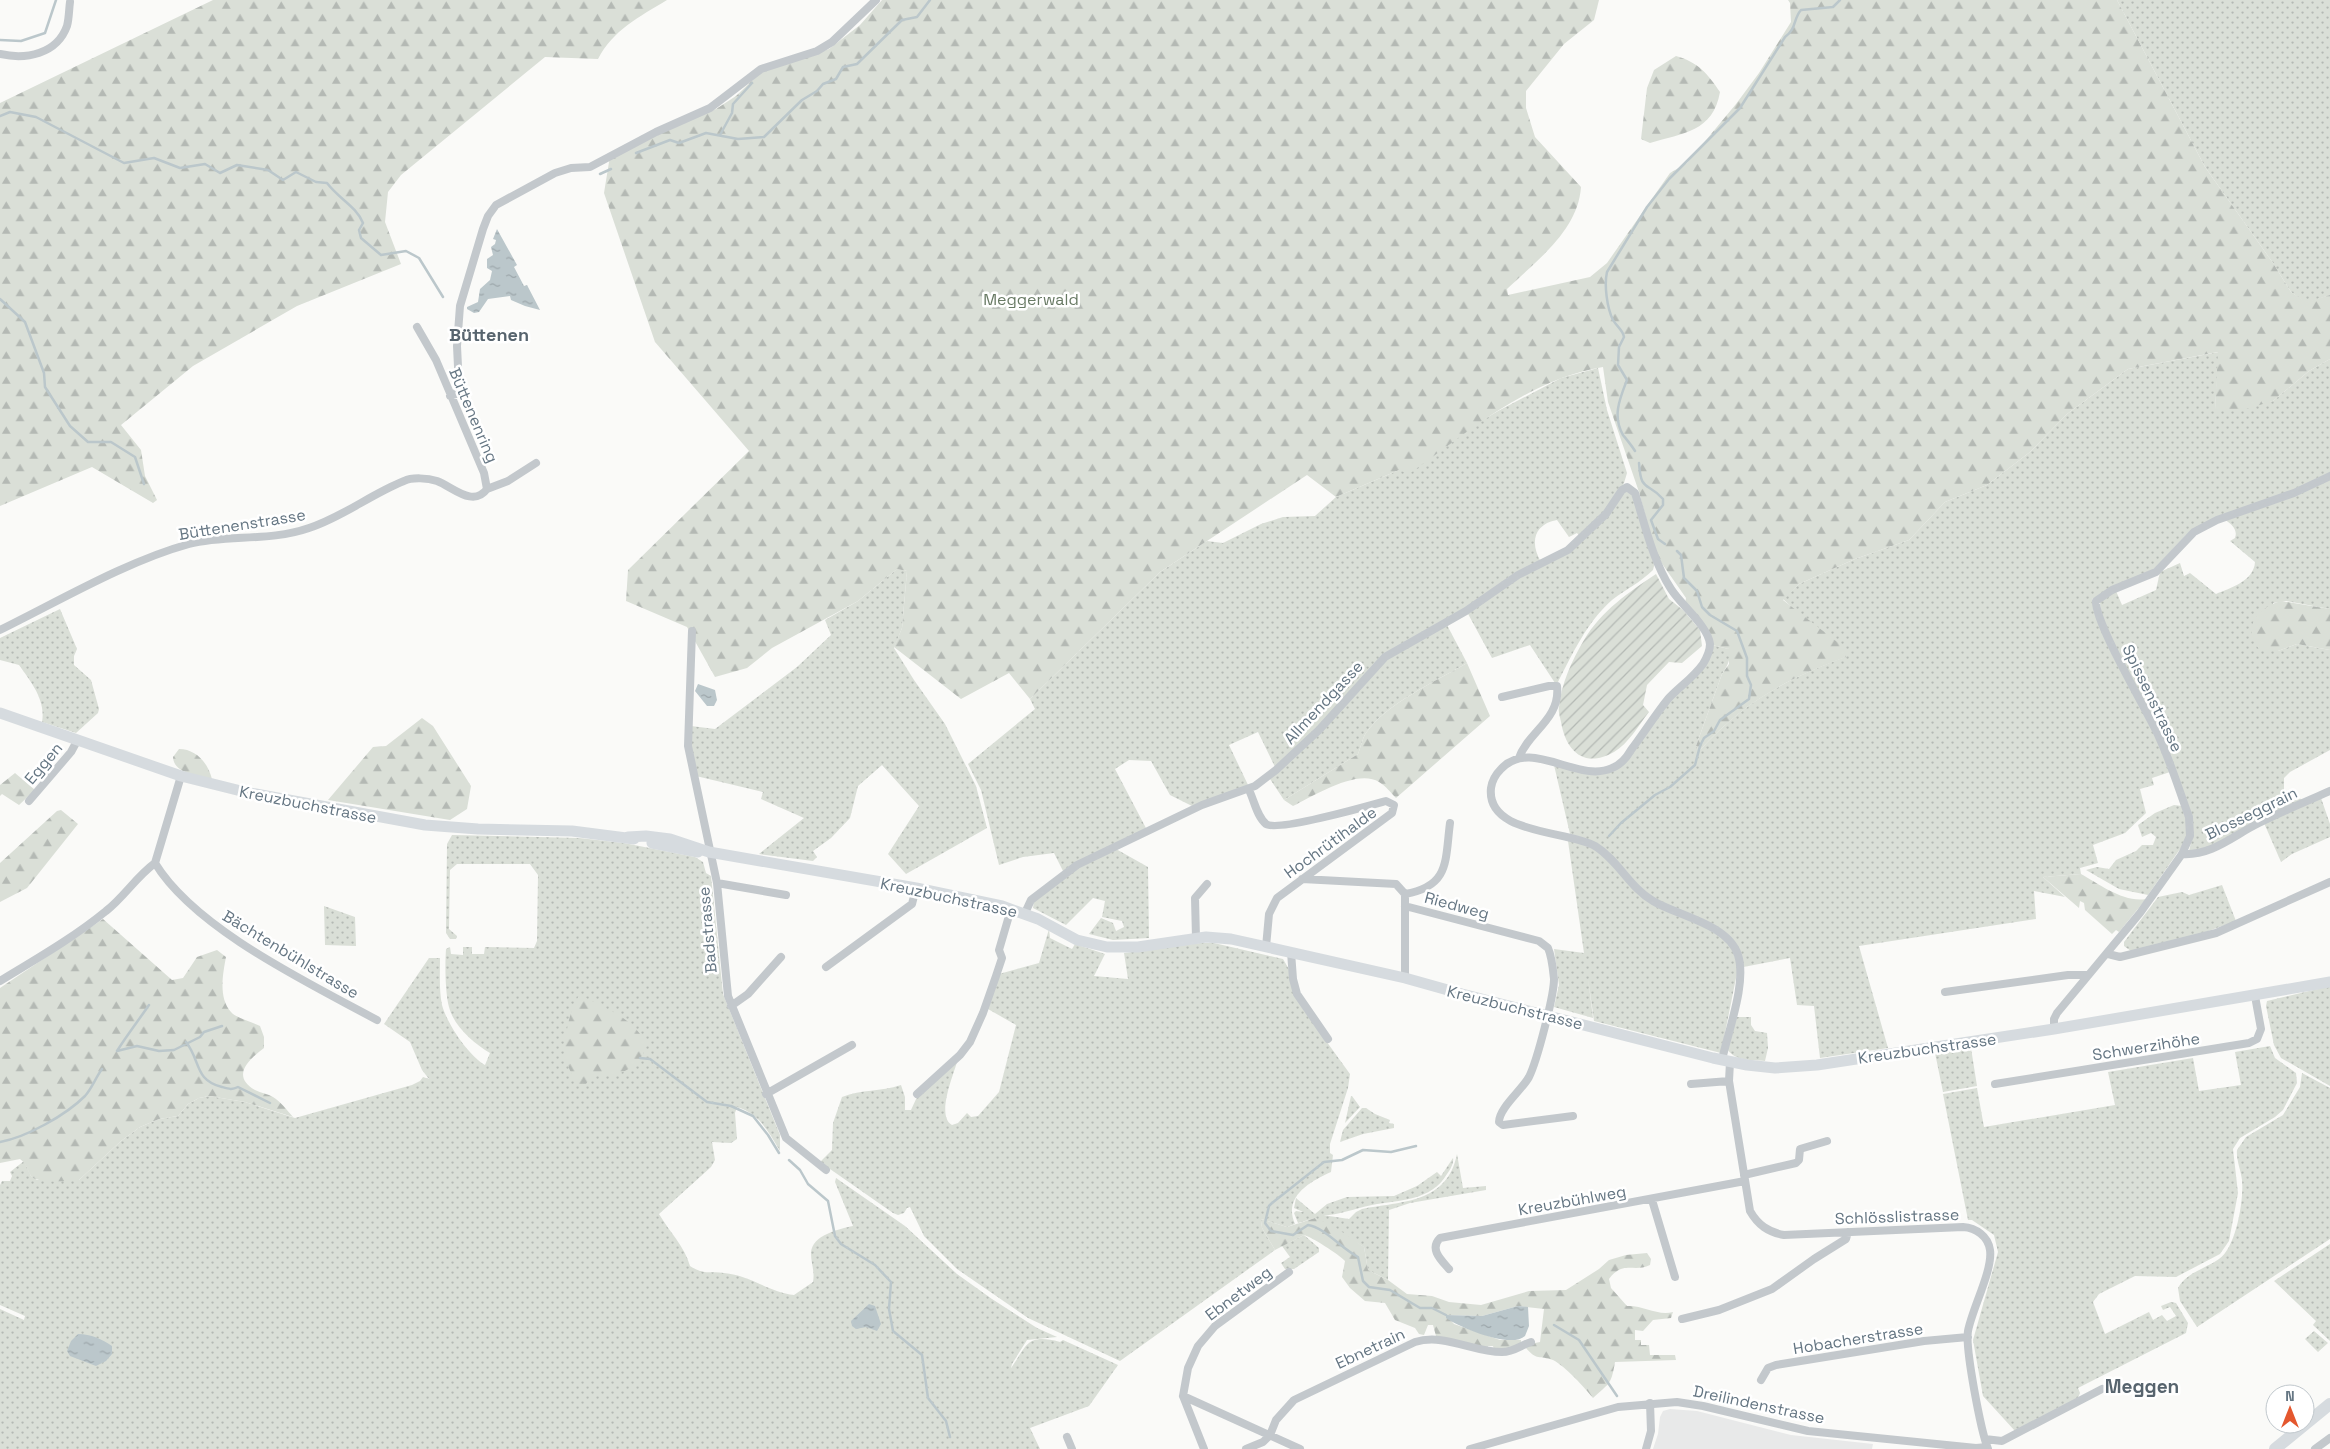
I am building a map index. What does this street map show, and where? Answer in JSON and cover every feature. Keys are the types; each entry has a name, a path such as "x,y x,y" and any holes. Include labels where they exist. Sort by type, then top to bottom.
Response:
{"main road":[{"path":"2276,1449 2330,1404"}],"street":[{"path":"450,396 456,394 460,387 457,346 460,306 483,229 492,209 555,173 571,168 590,167 630,145 710,108 761,69 817,52 832,42 876,0"},
{"path":"0,54 16,58 30,57 45,51 61,38 67,25 70,2"},
{"name":"Büttenenring","path":"417,327 436,360 484,474 487,489"},
{"name":"Büttenenring","path":"405,480 436,481 470,498 482,495 487,489 508,481 536,463"},
{"name":"Spissenstrasse","path":"2054,1030 2054,1019 2057,1013 2087,975 2108,954 2182,854 2190,836 2189,817 2160,738 2106,634 2096,607 2096,601 2112,590 2156,572 2194,532 2218,520 2294,493 2330,476"},
{"name":"Büttenenstrasse","path":"0,630 156,556 206,541 271,537 309,529 405,480"},
{"name":"Allmendgasse","path":"1025,913 1031,900 1077,865 1202,804 1249,790 1276,770 1319,730 1385,657 1466,611 1518,575 1568,550 1606,514 1622,490 1627,487 1635,493 1668,584 1705,632 1710,644 1704,663 1668,699 1626,758 1614,768 1595,772 1552,762 1519,758"},
{"name":"Badstrasse","path":"692,631 688,746 717,883 725,985 731,1006 766,1094 786,1138 826,1170"},
{"path":"1502,697 1549,686 1557,686 1558,692 1552,711 1546,722 1521,750 1519,758"},
{"name":"Kreuzbuchstrasse","path":"0,713 181,776 245,792 400,822 463,828 572,831 628,837 693,852 709,852 916,888 1025,913 1077,940 1107,947 1138,947 1196,938 1223,937 1405,978 1726,1061 1763,1067 1798,1067 2054,1030 2330,982"},
{"name":"Eggen","path":"29,801 71,752 77,741"},
{"name":"Schlösslistrasse","path":"1519,758 1502,767 1496,775 1491,790 1495,806 1507,821 1516,825 1571,837 1596,847 1644,896 1719,932 1734,946 1740,964 1740,973 1726,1061 1744,1178 1750,1210 1755,1220 1772,1232 1784,1235 1963,1227 1976,1230 1982,1235 1990,1249 1990,1257 1968,1337 1988,1448"},
{"path":"0,981 64,942 108,910 145,870 155,863 181,776"},
{"name":"Hochrütihalde","path":"1249,790 1261,818 1272,827 1292,824 1386,801 1394,805 1392,813 1277,898 1271,907 1266,947"},
{"name":"Blosseggrain","path":"2182,854 2193,854 2215,848 2258,823 2330,791"},
{"path":"1405,894 1421,891 1436,882 1444,870 1450,823"},
{"name":"Bächtenbühlstrasse","path":"155,863 164,878 214,925 260,954 376,1020"},
{"name":"Riedweg","path":"1302,879 1396,884 1405,894 1405,906 1543,942 1550,952 1554,979 1546,1016 1528,1077 1502,1111 1499,1122 1503,1125 1573,1116"},
{"path":"2108,954 2120,957 2216,933 2330,882"},
{"path":"717,883 786,896"},
{"path":"1196,938 1195,898 1206,884"},
{"path":"826,967 912,904 916,888"},
{"path":"1405,906 1405,978"},
{"path":"917,1094 960,1055 970,1042 983,1013 1002,958 999,950 1011,909"},
{"path":"1291,952 1293,979 1297,994 1328,1039"},
{"path":"731,1006 748,994 781,957"},
{"path":"1946,992 2068,975 2087,975"},
{"name":"Schwerzihöhe","path":"1995,1084 2249,1043 2257,1039 2261,1031 2255,996"},
{"path":"766,1094 852,1045"},
{"path":"1691,1084 1729,1081"},
{"name":"Kreuzbühlweg","path":"1449,1269 1436,1252 1436,1244 1440,1238 1652,1200 1744,1178 1796,1163 1799,1160 1800,1149 1828,1141"},
{"path":"1652,1200 1675,1277"},
{"path":"1682,1319 1719,1310 1772,1289 1846,1239 1848,1232"},
{"name":"Ebnetweg","path":"1183,1396 1188,1368 1204,1336 1290,1272"},
{"name":"Hobacherstrasse","path":"1761,1380 1768,1368 1776,1365 1905,1344 1968,1337"},
{"name":"Ebnetrain","path":"1270,1435 1276,1420 1294,1400 1414,1342 1431,1339 1502,1352 1515,1350 1531,1342"},
{"path":"1985,1438 1994,1442 2002,1441 2102,1389"},
{"path":"1183,1396 1300,1449"},
{"path":"1183,1396 1204,1449"},
{"path":"1646,1449 1651,1430 1650,1403"},
{"name":"Dreilindenstrasse","path":"1470,1449 1574,1418 1618,1407 1650,1403 1688,1403 1808,1431 1988,1448"},
{"path":"1246,1449 1263,1442 1270,1435"},
{"path":"1068,1437 1072,1449"},
{"path":"2315,1449 2330,1438"}],"shaded area":[{"path":"1670,1409 1697,1411 1791,1435 1873,1444 1872,1449 1653,1449 1658,1434 1660,1417 1663,1411"}],"green space":[{"path":"213,0 667,0 637,18 619,32 598,59 545,57 401,175 388,192 385,222 401,264 297,306 193,366 121,425 141,450 145,476 157,500 153,503 92,467 0,506 0,103"},
{"name":"Meggerwald","path":"882,0 1599,0 1594,20 1564,44 1526,91 1526,108 1535,137 1581,187 1578,203 1564,231 1554,244 1507,289 1508,295 1590,277 1607,263 1670,173 1687,163 1759,73 1791,22 1790,3 1788,0 2117,0 2205,167 2273,263 2291,292 2306,302 2330,295 2330,359 2309,371 2273,401 2239,411 2215,409 2218,352 2128,369 2067,414 2030,452 1987,485 1945,502 1909,540 1855,559 1799,584 1783,600 1845,648 1846,657 1803,674 1766,694 1732,719 1699,751 1696,746 1722,674 1729,664 1729,649 1712,645 1685,604 1686,598 1656,555 1639,492 1608,402 1603,367 1576,373 1525,395 1500,409 1409,474 1399,470 1336,497 1307,475 1160,572 1030,699 1009,673 961,699 894,647 902,628 907,571 897,569 858,601 772,648 747,668 715,677 687,627 626,601 628,570 749,451 655,342 604,193 610,156 716,109 736,96 760,73 829,49 860,25"},
{"path":"2117,0 2330,0 2330,295 2306,303 2291,292 2273,263 2205,167"},
{"path":"1676,56 1696,65 1720,92 1711,115 1695,129 1650,143 1641,139 1647,88 1654,70"},
{"path":"2219,352 2215,409 2273,401 2309,371 2330,359 2330,474 2299,489 2194,530 2186,535 2153,570 2092,599 2097,617 2148,719 2170,772 2152,778 2154,785 2140,789 2146,813 2125,833 2093,845 2098,863 2080,868 2081,874 2043,877 2065,897 2034,891 2036,919 1859,946 1888,1048 1820,1058 1814,1006 1797,1005 1790,958 1738,968 1721,1053 1594,1021 1588,978 1593,1018 1554,1007 1559,985 1554,949 1584,953 1568,841 1570,834 1554,765 1593,775 1617,769 1672,699 1701,669 1712,645 1729,649 1730,653 1696,746 1699,751 1732,719 1766,694 1803,674 1845,657 1783,599 1799,584 1855,559 1909,540 1945,502 1987,485 2030,452 2067,414 2128,369"},
{"path":"1598,368 1607,410 1627,473 1624,483 1609,506 1580,537 1577,533 1569,537 1557,520 1549,522 1538,530 1535,548 1541,562 1447,625 1467,663 1412,694 1386,712 1366,733 1358,754 1284,800 1268,776 1276,769 1258,732 1229,745 1249,787 1192,806 1170,795 1151,761 1129,760 1115,769 1147,830 1063,871 1054,853 1023,857 999,865 981,790 968,764 1035,709 1030,699 1160,572 1207,541 1223,543 1261,524 1283,517 1315,516 1336,497 1399,470 1498,411 1561,378"},
{"path":"2330,478 2330,609 2286,601 2273,603 2278,651 2297,644 2330,650 2330,750 2290,772 2284,778 2284,791 2303,800 2214,846 2189,851 2193,834 2192,818 2101,616 2100,602 2116,591 2122,605 2156,590 2160,572 2180,563 2184,576 2190,573 2216,594 2240,583 2254,569 2255,562 2230,541 2235,538 2236,532 2232,525 2225,520"},
{"path":"1624,490 1632,492 1655,562 1653,570 1612,600 1595,618 1581,638 1558,682 1555,683 1530,645 1492,658 1467,612 1515,579 1565,554"},
{"path":"897,569 907,571 902,628 894,648 945,724 976,786 987,828 906,874 888,854 919,806 882,765 858,786 850,818 831,838 813,851 817,857 813,861 759,854 804,818 761,799 763,792 696,776 692,760 691,726 715,729 797,667 831,635 825,620 858,601"},
{"path":"1656,574 1669,599 1683,610 1700,630 1702,646 1682,663 1669,662 1647,685 1643,705 1649,712 1624,744 1614,752 1603,757 1585,758 1572,749 1567,741 1559,714 1560,698 1568,672 1591,629 1607,611"},
{"path":"2281,601 2330,609 2330,650 2297,644 2278,651 2260,650 2254,642 2252,634 2254,620 2272,604"},
{"path":"60,609 77,649 74,656 74,665 91,680 99,709 98,713 76,733 42,722 43,714 40,699 28,678 19,665 0,660 0,638"},
{"path":"1467,663 1490,716 1396,798 1379,782 1360,778 1323,790 1293,806 1284,800 1358,754 1366,733 1386,712 1412,694"},
{"path":"422,718 433,726 471,786 467,809 450,820 328,800 373,747 386,746"},
{"path":"179,749 196,754 208,768 212,779 187,773 177,767 173,757"},
{"path":"15,773 35,790 19,805 2,794 0,796 0,785"},
{"path":"2321,798 2330,824 2330,837 2292,854 2281,862 2264,823"},
{"path":"2174,805 2182,806 2187,823 2187,839 2148,895 2119,889 2086,870 2097,867 2109,869 2116,860 2136,851 2142,845 2153,845 2156,837 2151,833 2142,837 2138,825 2155,813"},
{"path":"61,810 78,824 27,888 0,902 0,863 57,811"},
{"path":"452,835 579,838 624,843 695,857 703,862 706,873 711,876 723,994 780,1135 780,1151 763,1124 752,1114 737,1107 735,1113 737,1139 731,1143 712,1142 715,1160 711,1167 659,1214 681,1246 690,1266 703,1272 733,1274 776,1291 794,1295 813,1282 814,1274 811,1253 816,1242 827,1234 853,1226 835,1182 836,1178 905,1226 957,1274 1037,1328 1057,1337 1027,1340 1011,1368 1029,1343 1040,1339 1060,1342 1063,1340 1118,1365 1089,1406 1030,1428 1040,1449 0,1449 0,1309 24,1320 25,1316 0,1305 0,1185 2,1181 10,1181 12,1176 10,1172 24,1161 31,1176 37,1180 79,1180 121,1141 140,1127 159,1119 178,1116 188,1104 199,1098 209,1096 245,1102 295,1118 412,1085 423,1077 429,1079 422,1070 410,1042 384,1024 429,958 440,958 441,1000 449,1021 459,1039 485,1065 490,1053 472,1040 460,1028 449,1007 445,970 446,949 450,947 451,954 463,955 463,947 472,947 472,954 484,954 485,947 534,948 537,941 538,875 530,864 457,864 450,870 449,929 457,936 456,939 450,939 446,933 447,844"},
{"path":"1116,849 1148,867 1149,938 1113,940 1089,934 1101,918 1113,923 1116,931 1124,927 1122,921 1102,917 1105,901 1093,898 1066,925 1033,908 1034,901 1073,870"},
{"path":"2081,874 2121,895 2129,898 2146,899 2119,932 2116,930 2112,934 2085,910 2084,903 2080,901 2079,908 2043,877"},
{"path":"2222,885 2236,921 2200,934 2131,951 2124,946 2124,942 2158,897 2182,892 2189,895"},
{"path":"324,906 355,917 356,946 325,945"},
{"path":"103,919 172,980 183,978 197,957 217,950 226,957 222,985 224,1000 231,1012 260,1026 264,1037 264,1048 248,1063 243,1074 244,1079 255,1090 276,1099 293,1117 245,1102 209,1096 199,1098 188,1104 178,1116 159,1119 140,1127 121,1141 79,1180 54,1181 34,1179 20,1159 0,1163 0,988"},
{"path":"1049,929 1050,938 1072,949 1075,944 1105,954 1094,976 1128,979 1124,953 1200,943 1214,943 1283,959 1290,971 1303,1009 1350,1074 1348,1088 1330,1144 1330,1153 1333,1155 1331,1172 1307,1186 1295,1198 1292,1214 1295,1224 1287,1227 1261,1219 1262,1228 1275,1250 1120,1361 1028,1318 957,1269 924,1236 910,1207 904,1213 898,1215 893,1213 820,1162 832,1150 833,1123 842,1097 901,1085 905,1097 905,1110 911,1110 917,1097 957,1062 945,1105 947,1120 952,1125 958,1123 967,1113 971,1117 978,1116 999,1092 1016,1025 988,1009 999,974 1039,963"},
{"path":"2330,986 2330,1086 2281,1058 2274,1045 2266,1006 2267,1001"},
{"path":"580,995 609,1009 627,1021 635,1028 647,1045 642,1056 634,1065 619,1074 593,1074 586,1084 577,1084 568,1066 565,1053 570,1016"},
{"path":"1735,1017 1751,1017 1751,1025 1755,1031 1767,1033 1768,1048 1765,1061 1740,1058 1731,1054 1728,1050"},
{"path":"2270,1046 2275,1058 2296,1073 2297,1083 2283,1110 2275,1117 2240,1138 2233,1149 2238,1193 2229,1241 2220,1254 2176,1277 2135,1276 2099,1294 2093,1302 2105,1334 2149,1312 2153,1320 2162,1315 2167,1321 2176,1316 2170,1307 2163,1310 2161,1306 2171,1302 2176,1303 2188,1323 2186,1333 2078,1388 2080,1393 2078,1398 2015,1431 1983,1396 1973,1340 1998,1252 1994,1235 1972,1220 1968,1220 1943,1094 1977,1088 1984,1127 2115,1105 2108,1072 2193,1058 2199,1091 2241,1085 2235,1052"},
{"path":"1971,1048 1977,1086 1943,1092 1935,1053"},
{"path":"2302,1073 2330,1088 2330,1239 2197,1327 2180,1301 2178,1288 2191,1274 2219,1259 2230,1245 2238,1223 2242,1199 2242,1180 2237,1150 2246,1137 2283,1115 2300,1087"},
{"path":"1351,1096 1360,1107 1345,1123"},
{"path":"1362,1108 1366,1108 1390,1120 1389,1123 1394,1124 1394,1128 1363,1134 1340,1142 1343,1130"},
{"path":"1457,1154 1463,1188 1486,1186 1486,1190 1410,1203 1389,1210 1388,1280 1368,1270 1364,1247 1315,1218 1298,1223 1294,1213 1296,1211 1349,1219 1362,1209 1421,1197 1444,1183 1452,1170"},
{"path":"1453,1158 1451,1168 1440,1183 1432,1190 1414,1198 1324,1215 1315,1215 1294,1208 1296,1198 1315,1214 1327,1204 1347,1197 1394,1196 1417,1186 1437,1172 1441,1176"},
{"path":"1315,1218 1332,1225 1364,1247 1368,1270 1388,1280 1407,1294 1432,1296 1449,1302 1481,1305 1529,1291 1566,1290 1599,1269 1609,1260 1626,1255 1647,1253 1651,1259 1650,1265 1619,1270 1609,1279 1611,1288 1627,1306 1661,1313 1673,1312 1671,1318 1653,1320 1643,1331 1635,1330 1635,1340 1641,1340 1641,1345 1649,1345 1650,1355 1675,1355 1676,1360 1615,1362 1612,1376 1608,1383 1593,1398 1558,1363 1536,1356 1526,1348 1530,1344 1540,1342 1544,1309 1518,1306 1482,1316 1446,1315 1454,1324 1500,1340 1521,1340 1521,1343 1511,1348 1494,1349 1493,1346 1488,1346 1488,1348 1436,1336 1433,1325 1428,1325 1424,1335 1419,1334 1415,1328 1395,1320 1385,1303 1365,1301 1350,1288 1342,1277 1345,1261 1318,1242 1304,1235 1275,1250 1262,1228 1261,1219 1287,1227"},
{"path":"1304,1235 1319,1248 1319,1252 1294,1269 1285,1269 1281,1263 1290,1257 1282,1246"},
{"path":"2330,1244 2330,1341 2313,1325 2316,1321 2274,1281"},
{"path":"2314,1331 2328,1343 2318,1352 2305,1339"}],"water":[{"path":"497,229 517,265 514,267 524,286 527,285 540,310 511,300 510,296 488,299 479,312 474,313 467,309 467,307 478,302 480,289 490,280 492,271 487,268 487,259 493,255 491,247 495,244 496,240 493,239"},
{"path":"698,684 715,690 717,700 714,706 707,706 695,691"},
{"path":"869,1304 875,1306 881,1324 877,1331 866,1327 856,1329 852,1326 851,1321"},
{"path":"1518,1306 1528,1307 1529,1326 1525,1336 1518,1339 1498,1339 1486,1336 1446,1318 1446,1315 1482,1316"},
{"path":"78,1334 92,1336 104,1341 112,1346 112,1354 106,1361 96,1366 70,1356 67,1351 71,1341"}],"waterway":[{"path":"0,40 21,41 45,33 56,0"},
{"path":"636,153 670,140 679,143 706,133 738,139 764,137 802,100 817,91 823,84 836,79 843,67 857,64 902,20 917,17 930,0"},
{"path":"1635,451 1623,435 1618,421 1618,407 1627,380 1618,365 1619,347 1624,337 1613,320 1609,309 1606,290 1607,272 1647,207 1669,179 1740,108 1785,37 1789,34 1801,10 1833,7 1840,0"},
{"path":"720,135 732,113 733,104 752,83"},
{"path":"0,116 10,112 36,117 124,163 154,158 180,168 205,164 220,173 237,165 268,170 283,180 296,172 316,182 327,183 360,217 363,223 359,230 361,238 381,255 406,251 419,258 443,297"},
{"path":"600,174 611,169"},
{"path":"0,299 25,322 44,373 45,387 70,426 88,442 111,442 135,457 144,484"},
{"path":"1639,463 1643,483 1663,499 1663,505 1651,520 1658,539 1665,544"},
{"path":"1609,836 1621,823 1655,795 1670,787 1695,765 1704,738 1714,731 1720,720 1749,699 1751,685 1747,676 1747,658 1737,631 1710,615 1702,607 1697,591 1684,578 1681,555 1677,551"},
{"path":"117,1051 149,1005"},
{"path":"117,1051 137,1046 159,1051 174,1050 200,1037 204,1032 222,1026"},
{"path":"186,1042 202,1075 207,1080 227,1088 238,1087 270,1103"},
{"path":"640,1058 650,1059 707,1102 731,1106 753,1116 779,1153"},
{"path":"0,1142 34,1130 57,1118 85,1096 102,1069"},
{"path":"1416,1146 1391,1152 1363,1150 1342,1160 1324,1162 1269,1206 1265,1223 1271,1231 1293,1235 1308,1225 1320,1230 1358,1257 1363,1281 1369,1287 1390,1290 1420,1308 1432,1308 1446,1315"},
{"path":"789,1160 800,1170 808,1184 828,1201 835,1236 841,1244 875,1265 891,1282 889,1309 893,1331 922,1355 928,1398 946,1421 950,1437"},
{"path":"1554,1325 1579,1340 1617,1396"}],"district":[{"name":"Büttenen","path":"489,335"},
{"name":"Meggen","path":"2142,1386"}]}
